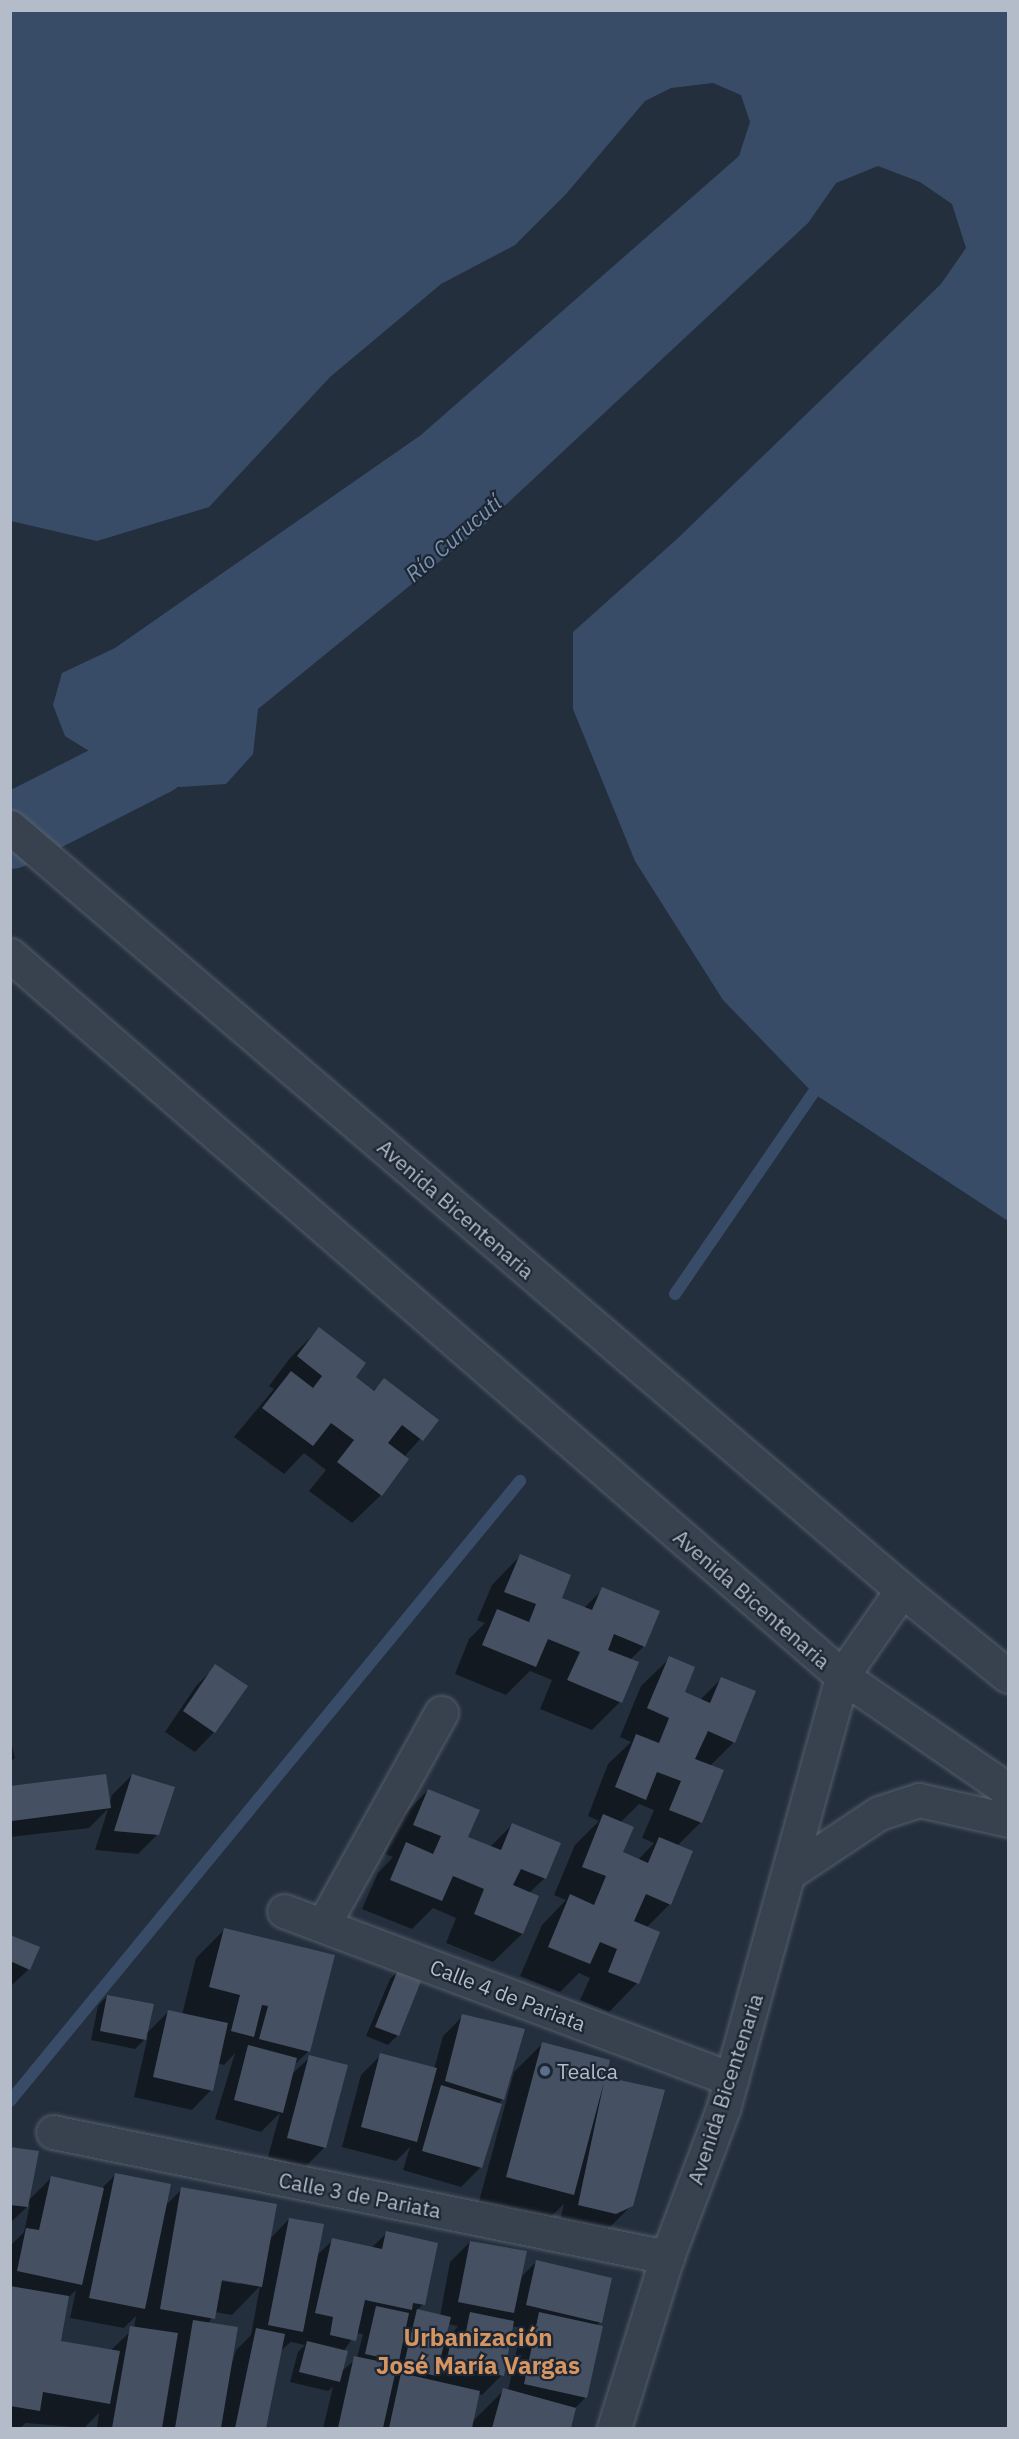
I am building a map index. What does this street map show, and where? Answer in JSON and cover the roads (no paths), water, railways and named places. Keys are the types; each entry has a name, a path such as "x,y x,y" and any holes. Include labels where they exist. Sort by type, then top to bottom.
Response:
{"street":[{"name":"Avenida Bicentenaria","path":"10,827 902,1590 994,1660 1008,1701"},
{"name":"Avenida Bicentenaria","path":"10,955 842,1676 1008,1790"},
{"name":"Avenida Bicentenaria","path":"614,2428 667,2257 732,2079 842,1676 902,1590"},
{"path":"323,1925 441,1713"},
{"path":"789,1873 879,1813 919,1800 1008,1820"},
{"name":"Calle 4 de Pariata","path":"284,1911 732,2079"},
{"name":"Calle 3 de Pariata","path":"53,2132 667,2257"}],"water":[{"path":"11,10 1008,11 1008,1221 813,1093 723,1000 635,861 573,709 573,632 677,539 941,284 966,248 952,204 920,182 878,166 836,183 808,223 482,527 258,709 253,754 226,784 180,787 102,759 65,736 53,705 62,673 115,648 421,435 739,156 750,122 741,95 713,83 671,88 645,101 566,194 515,245 441,284 330,377 209,507 97,541 11,521"}],"waterway":[{"name":"Río Curucutí","path":"10,832 153,759 217,715"},
{"path":"675,1294 813,1093"},
{"path":"10,2101 520,1481"}],"place":[{"name":"Tealca","path":"545,2071"}],"district":[{"name":"Urbanización José María Vargas","path":"478,2352"}]}
